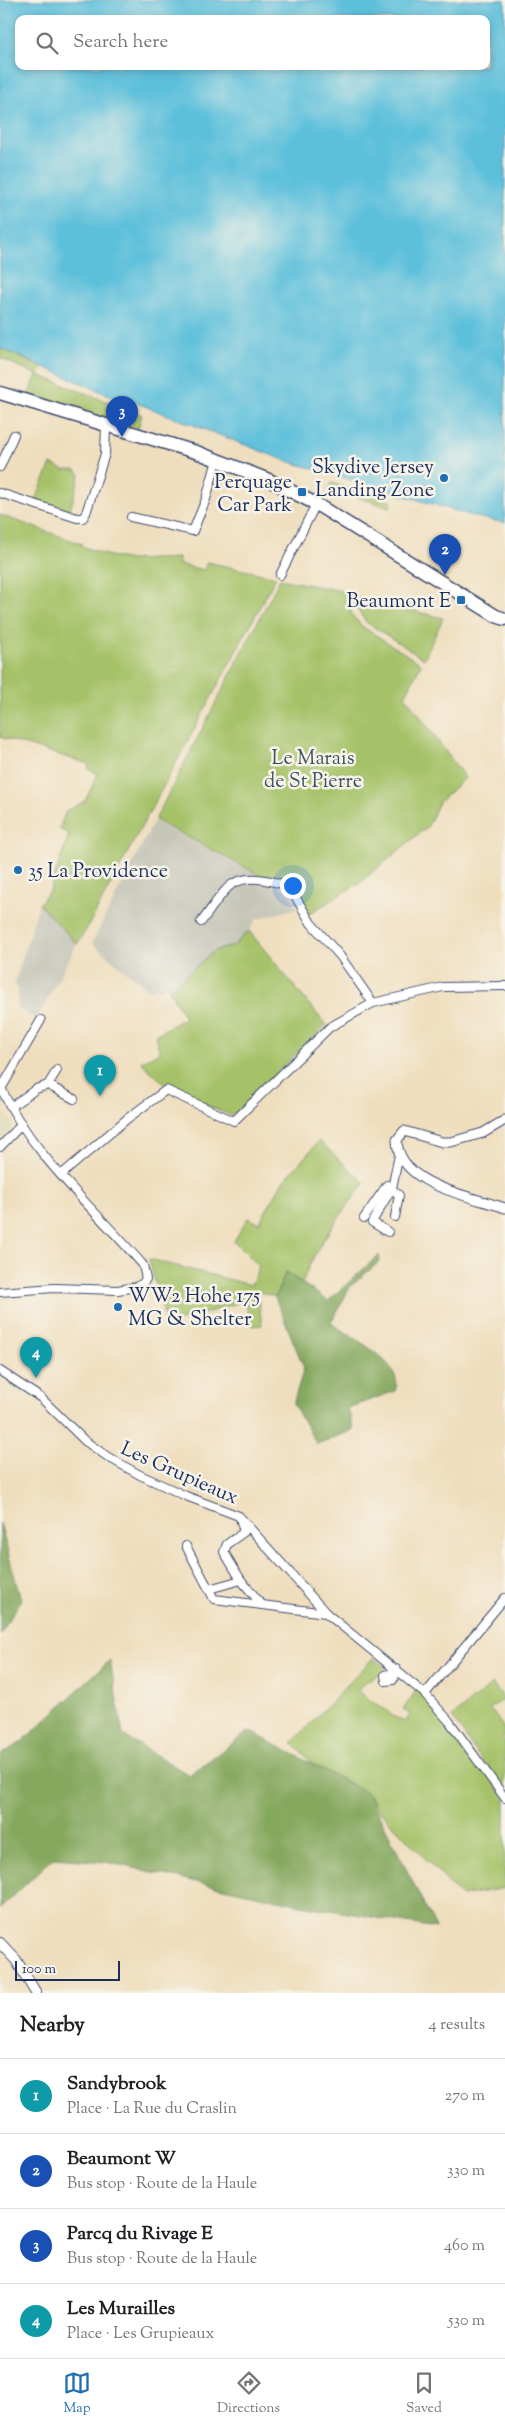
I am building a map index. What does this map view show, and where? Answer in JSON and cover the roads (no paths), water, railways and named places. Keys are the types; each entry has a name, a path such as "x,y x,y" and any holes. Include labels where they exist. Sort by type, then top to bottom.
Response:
{"highway":[{"path":"0,393 217,460 269,480 316,504 489,612 505,619"}],"main road":[{"path":"0,1944 16,1960 36,1993"}],"street":[{"path":"0,493 77,518 83,518 88,510 105,454 106,426"},
{"path":"0,467 14,435"},
{"path":"131,517 193,531 206,498 217,460"},
{"path":"280,575 316,504"},
{"path":"201,922 231,885 249,879 270,880 290,886 311,923 340,956 373,1003"},
{"path":"61,1176 128,1118 166,1090 234,1121 330,1027 373,1003 442,987 505,986"},
{"path":"0,1292 54,1288 118,1290 135,1287 142,1284 146,1278 142,1265 49,1164 22,1124 1,1087 41,1020"},
{"path":"12,1106 36,1089 48,1085 56,1070"},
{"path":"48,1085 74,1099"},
{"path":"388,1232 372,1222 392,1188 399,1155 397,1140 404,1131 442,1142 451,1142 483,1133 505,1120"},
{"path":"0,1147 22,1124"},
{"path":"399,1155 405,1164 415,1172 442,1188 460,1196 505,1208"},
{"path":"364,1218 387,1185 399,1195 395,1217"},
{"name":"Les Grupieaux","path":"0,1371 41,1398 85,1441 108,1457 171,1489 240,1516 326,1613 394,1671 425,1694 449,1721 504,1796"},
{"path":"240,1516 244,1532 227,1544 224,1552 241,1580 262,1605"},
{"path":"186,1546 214,1599 326,1613"},
{"path":"209,1589 241,1580"},
{"path":"425,1694 505,1598"}],"water":[{"path":"0,0 505,0 505,523 476,517 284,460 134,402 132,405 0,348"}],"place":[{"name":"Parcq du Rivage E","path":"122,437"},
{"name":"Skydive Jersey Landing Zone","path":"444,478"},
{"name":"Perquage Car Park","path":"302,492"},
{"name":"Beaumont W","path":"445,575"},
{"name":"Beaumont E","path":"461,600"},
{"name":"35 La Providence","path":"18,870"},
{"name":"Sandybrook","path":"100,1096"},
{"name":"WW2 Hohe 175 MG & Shelter","path":"118,1307"},
{"name":"Les Murailles","path":"36,1378"}],"park label":[{"name":"Le Marais de St Pierre","path":"313,768"}]}
